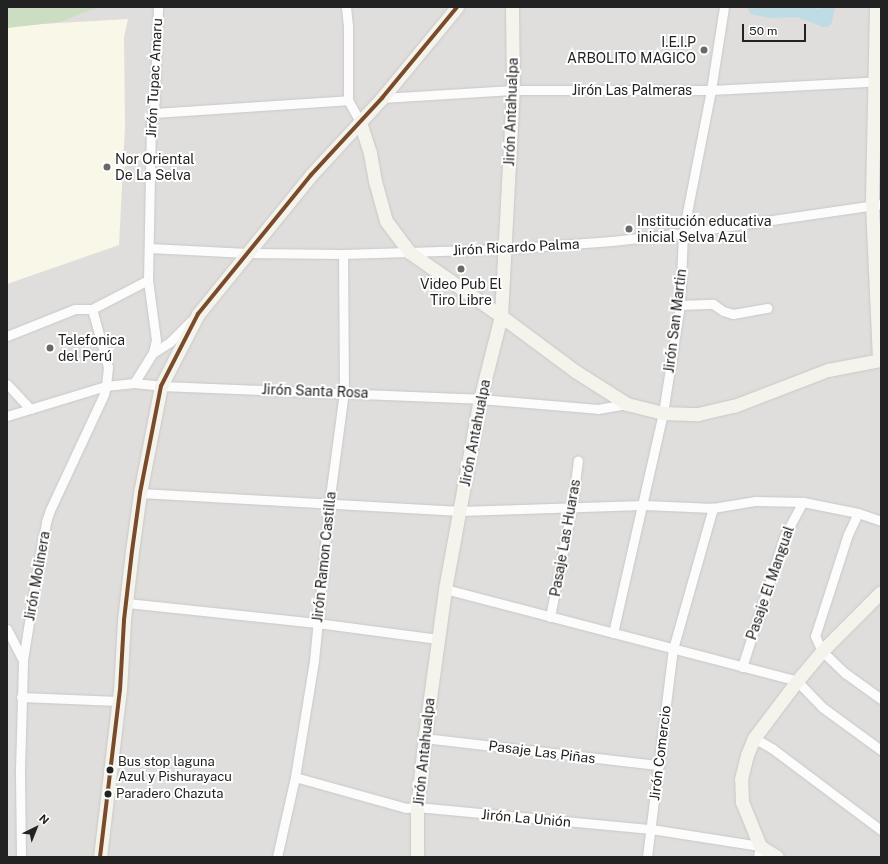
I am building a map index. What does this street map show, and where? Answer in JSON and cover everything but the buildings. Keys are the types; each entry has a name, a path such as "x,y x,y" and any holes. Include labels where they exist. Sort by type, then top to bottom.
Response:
{"main road":[{"path":"100,857 140,493 160,386 198,314 311,175 382,98 457,7"},
{"name":"Jirón Antahualpa","path":"417,857 417,807 424,738 445,589 480,399 501,316 513,90 512,7"},
{"path":"360,122 370,152 375,181 386,221 409,252 575,370 627,404 663,413 698,414 734,406 828,370 880,360 877,205 878,81 876,7"},
{"path":"777,857 759,851 742,802 741,779 754,738 797,681 822,651 881,592"}],"street":[{"path":"346,7 348,27 348,100 360,122"},
{"name":"Jirón San Martin","path":"613,633 663,413 680,305 683,233 711,90 724,7"},
{"name":"Jirón Tupac Amaru","path":"154,353 156,340 148,280 151,118 154,113 158,9"},
{"name":"Jirón Las Palmeras","path":"382,98 513,90 711,90 878,81"},
{"path":"154,113 348,100"},
{"name":"Jirón Ricardo Palma","path":"149,248 247,253 343,254 505,249 612,241 683,233 877,205"},
{"name":"Jirón Ramon Castilla","path":"277,857 295,777 314,661 329,504 344,392 343,254"},
{"path":"7,336 75,309 92,309 148,280"},
{"path":"680,305 713,304 723,311 733,314 767,308"},
{"name":"Jirón Molinera","path":"21,857 20,770 23,660 46,522 104,394 106,386 108,368 92,309"},
{"path":"134,383 154,353 170,342 198,314"},
{"name":"Jirón Santa Rosa","path":"7,416 106,386 134,383 160,386 344,392 480,399 598,408 627,404"},
{"path":"7,384 30,409"},
{"name":"Pasaje Las Huaras","path":"550,616 572,506 578,460"},
{"path":"140,493 460,511 572,506 643,505 713,508 755,501 803,502 858,513 881,522"},
{"name":"Pasaje El Mangual","path":"742,667 784,537 803,502"},
{"name":"Jirón Comercio","path":"647,857 673,649 713,508"},
{"path":"858,513 848,534 816,630 817,640 822,651 845,673 881,698"},
{"path":"445,589 797,681 822,707 881,750"},
{"path":"127,603 317,623 438,639"},
{"path":"7,629 23,660"},
{"path":"21,697 118,701"},
{"name":"Pasaje Las Piñas","path":"424,738 659,765"},
{"path":"754,738 773,749 881,830"},
{"name":"Jirón La Unión","path":"295,777 406,808 417,807 651,829 759,851"}],"shaded area":[{"path":"7,7 881,7 881,857 7,857"},
{"path":"128,19 124,37 125,127 119,245 7,284 7,26"}],"green space":[{"path":"7,7 102,7 90,10 60,22 7,28"}],"waterway":[{"path":"755,7 771,10 798,9 824,19 827,7"}],"transit line":[{"path":"100,857 120,690 124,620 132,551 140,493 161,386 198,314 311,175 382,98 457,7"}],"place":[{"name":"I.E.I.P ARBOLITO MAGICO","path":"704,50"},
{"name":"Nor Oriental De La Selva","path":"107,167"},
{"name":"Institución educativa inicial Selva Azul","path":"629,229"},
{"name":"Video Pub El Tiro Libre","path":"461,269"},
{"name":"Telefonica del Perú","path":"50,348"},
{"name":"Bus stop laguna Azul y Pishurayacu","path":"110,770"},
{"name":"Paradero Chazuta","path":"108,794"}]}
